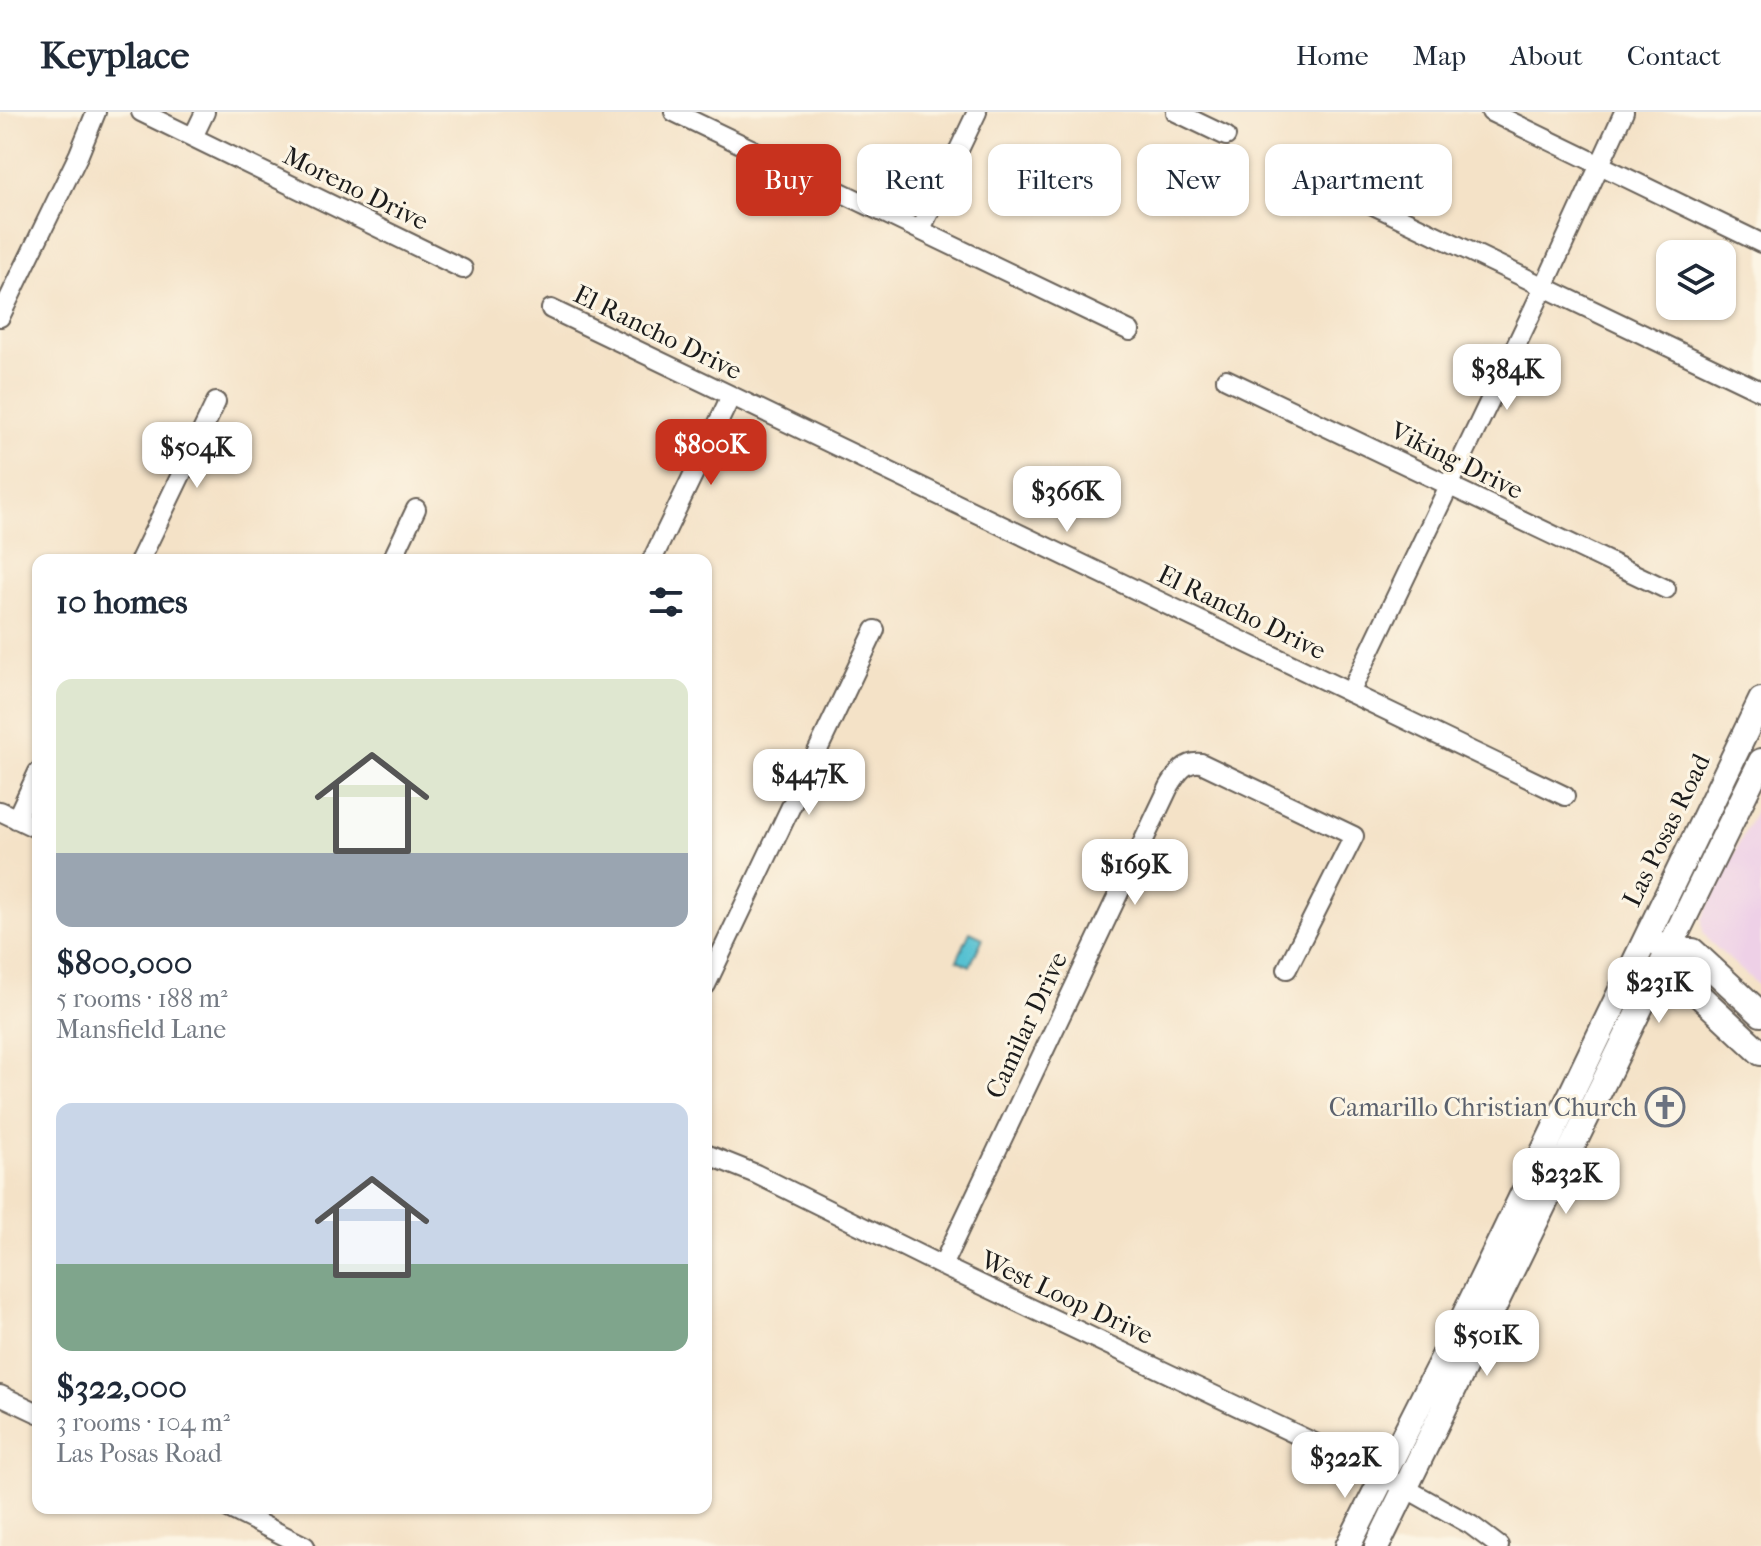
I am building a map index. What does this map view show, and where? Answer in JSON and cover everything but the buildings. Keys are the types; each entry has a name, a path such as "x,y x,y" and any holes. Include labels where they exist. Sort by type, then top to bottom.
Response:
{"main road":[{"name":"Las Posas Road","path":"1348,1546 1461,1322 1761,700"},
{"path":"1377,1546 1761,761"},
{"path":"1645,937 1668,951 1693,951 1761,1014"},
{"path":"1668,951 1674,972 1761,1053"}],"street":[{"path":"0,317 79,154 96,112"},
{"name":"Moreno Drive","path":"141,112 463,269"},
{"path":"193,137 205,112"},
{"path":"674,112 1130,331"},
{"path":"921,229 977,112"},
{"path":"1176,112 1226,136"},
{"path":"1491,112 1761,243"},
{"path":"1350,693 1624,112"},
{"path":"1396,216 1761,391"},
{"name":"El Rancho Drive","path":"551,309 1565,796"},
{"name":"Viking Drive","path":"1226,379 1666,589"},
{"path":"655,554 731,396"},
{"path":"143,554 216,402"},
{"path":"395,554 416,509"},
{"path":"712,972 875,630"},
{"name":"Camilar Drive","path":"942,1266 1169,787 1179,771 1189,764 1201,763 1354,836 1287,969"},
{"path":"32,781 8,815 32,826"},
{"name":"West Loop Drive","path":"712,1156 756,1174 1384,1476 1471,1525 1499,1546"},
{"path":"0,1395 32,1410"},
{"path":"242,1514 305,1546"}],"shaded area":[{"path":"1761,799 1761,988 1709,941 1703,931 1702,919"}],"water":[{"path":"970,932 983,938 970,966 957,960"}],"place":[{"name":"Camarillo Christian Church","path":"1665,1107"}]}
